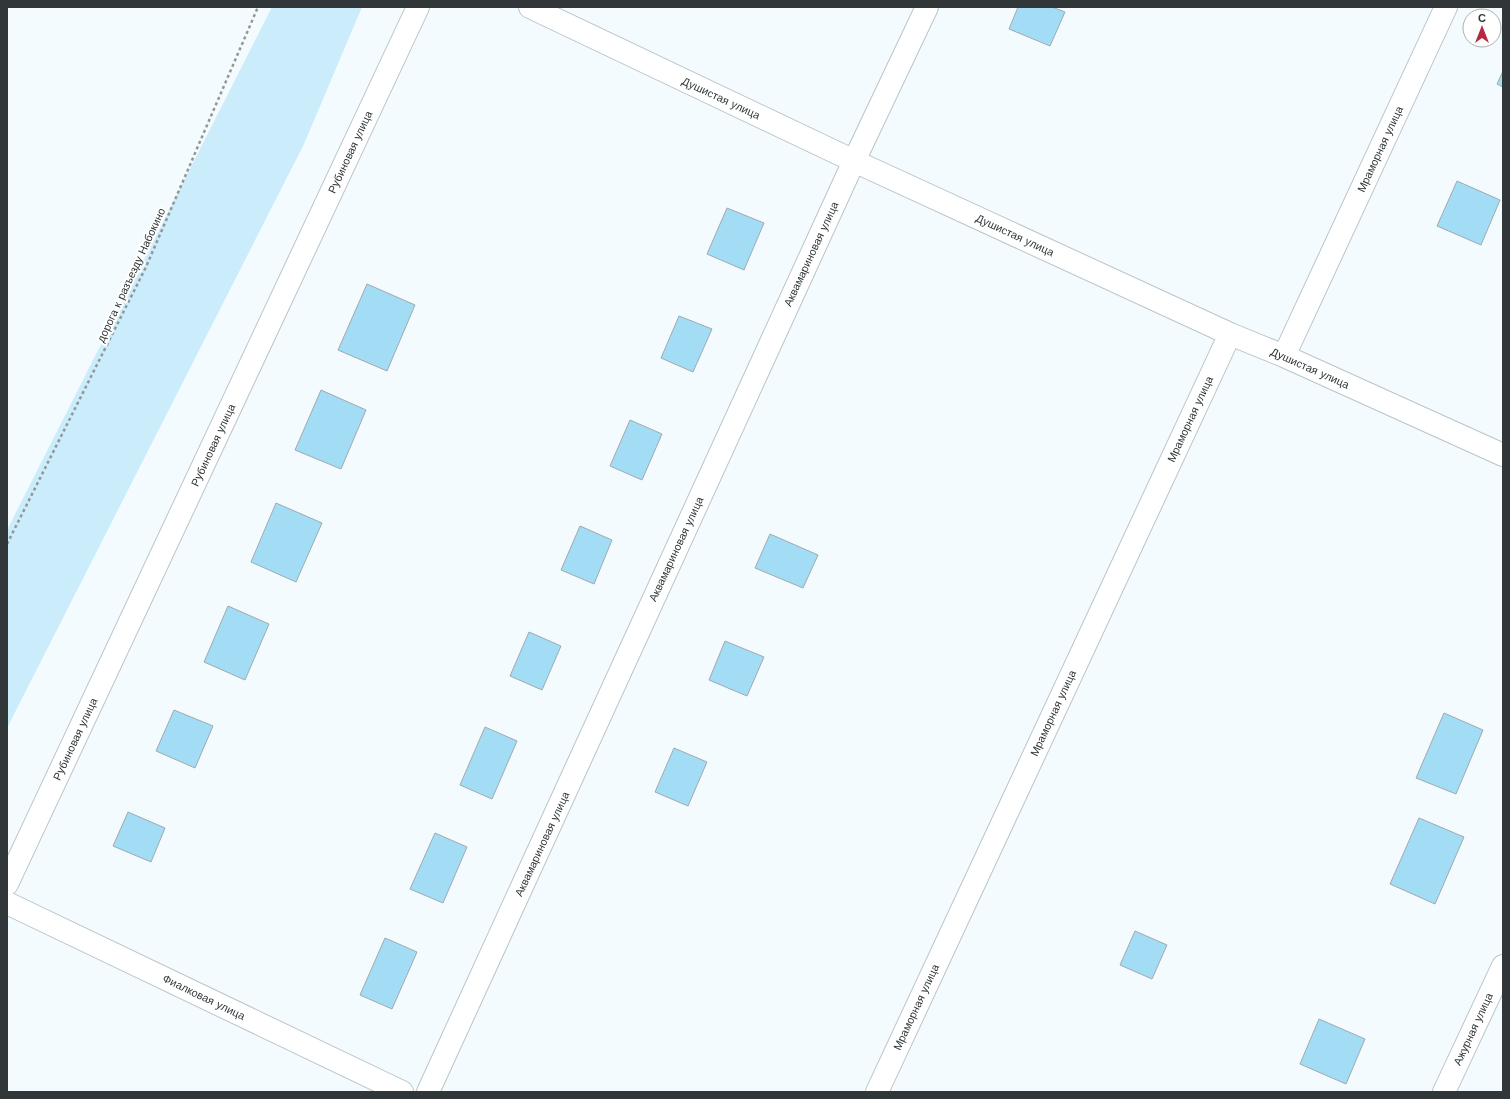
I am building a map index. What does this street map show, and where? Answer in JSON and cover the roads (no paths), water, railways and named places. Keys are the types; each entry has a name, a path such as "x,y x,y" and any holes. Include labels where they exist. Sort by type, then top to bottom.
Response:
{"street":[{"name":"Рубиновая улица","path":"7,884 418,7"},
{"name":"Душистая улица","path":"530,7 854,161 1230,334 1284,356 1503,455"},
{"name":"Аквамариновая улица","path":"428,1092 854,161 927,7"},
{"name":"Мраморная улица","path":"1284,356 1446,7"},
{"name":"Мраморная улица","path":"877,1092 1230,334"},
{"name":"Фиалковая улица","path":"7,903 402,1092"},
{"name":"Ажурная улица","path":"1444,1092 1503,966"}]}
